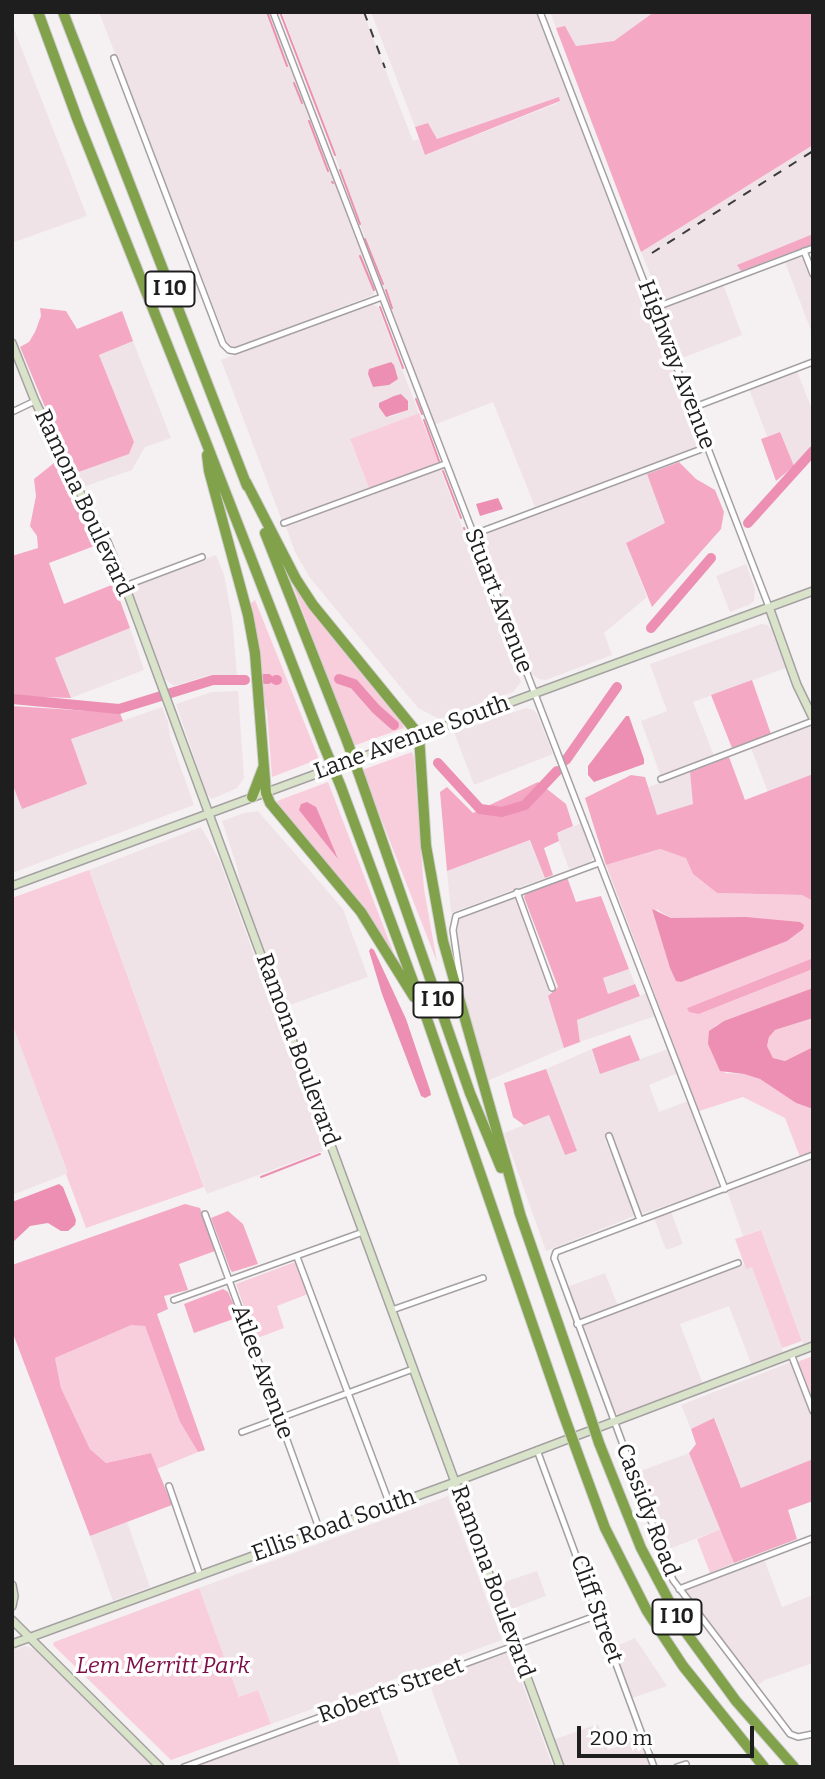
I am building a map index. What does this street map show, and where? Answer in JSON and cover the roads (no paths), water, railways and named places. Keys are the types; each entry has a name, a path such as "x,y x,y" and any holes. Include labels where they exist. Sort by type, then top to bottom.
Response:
{"highway":[{"name":"I 10","path":"38,12 78,121 341,787 428,1022 605,1528 647,1611 683,1666 764,1767"},
{"name":"I 10","path":"62,12 347,741 470,1093 521,1217 599,1443 641,1549 685,1631 736,1700 794,1767"},
{"path":"204,437 209,471 248,615 255,653 266,793 274,809 368,921 428,1022"},
{"path":"246,482 291,570 313,605 419,735 426,846 441,928 521,1217"},
{"path":"252,797 264,764"}],"street":[{"name":"Stuart Avenue","path":"273,12 724,1189"},
{"name":"Highway Avenue","path":"540,12 797,685 813,719"},
{"path":"114,58 223,344 229,350 235,351 382,297"},
{"path":"654,309 813,248"},
{"path":"804,251 813,274"},
{"name":"Ramona Boulevard","path":"12,343 35,401 68,471 107,542 125,586 560,1767"},
{"path":"692,408 813,362"},
{"path":"12,412 35,401"},
{"path":"472,535 707,446"},
{"path":"284,523 445,464"},
{"path":"125,586 202,557"},
{"name":"Lane Avenue South","path":"12,886 813,591"},
{"path":"661,779 813,719"},
{"path":"460,979 453,930 456,916 598,863"},
{"path":"517,892 552,988"},
{"path":"608,1136 640,1220 813,1155"},
{"name":"Atlee Avenue","path":"205,1214 320,1531"},
{"name":"Cassidy Road","path":"640,1220 556,1251 555,1261 669,1572 678,1589 790,1734 798,1738 813,1734"},
{"path":"174,1300 363,1232"},
{"path":"297,1257 390,1505"},
{"path":"577,1324 738,1263"},
{"path":"391,1310 484,1278"},
{"name":"Ellis Road South","path":"12,1644 455,1482 813,1346"},
{"path":"791,1354 813,1411"},
{"path":"242,1433 413,1369"},
{"name":"Cliff Street","path":"537,1450 654,1767"},
{"path":"169,1486 200,1575"},
{"path":"678,1589 813,1538"},
{"path":"12,1585 15,1596 12,1606"},
{"name":"Roberts Street","path":"184,1767 597,1615"},
{"path":"12,1620 160,1767"},
{"path":"677,1767 686,1764"}],"waterway":[{"path":"267,12 287,66"},
{"path":"280,12 335,155"},
{"path":"294,83 302,103"},
{"path":"309,121 328,171"},
{"path":"340,170 360,224"},
{"path":"365,239 383,284"},
{"path":"360,256 374,290"},
{"path":"386,290 392,308"},
{"path":"380,307 403,368"},
{"path":"416,399 422,414"},
{"path":"424,420 439,461"},
{"path":"748,523 813,451"},
{"path":"443,471 461,518"},
{"path":"464,528 472,549"},
{"path":"651,628 711,558"},
{"path":"339,679 354,684 394,725"},
{"path":"12,699 119,709 213,680 245,680"},
{"path":"566,760 617,687"},
{"path":"438,763 480,809 502,812 525,805 557,771"},
{"path":"261,1177 320,1154"}],"railway":[{"path":"364,12 385,68"},
{"path":"652,253 813,151"}],"park label":[{"name":"Lem Merritt Park","path":"163,1667"}]}
